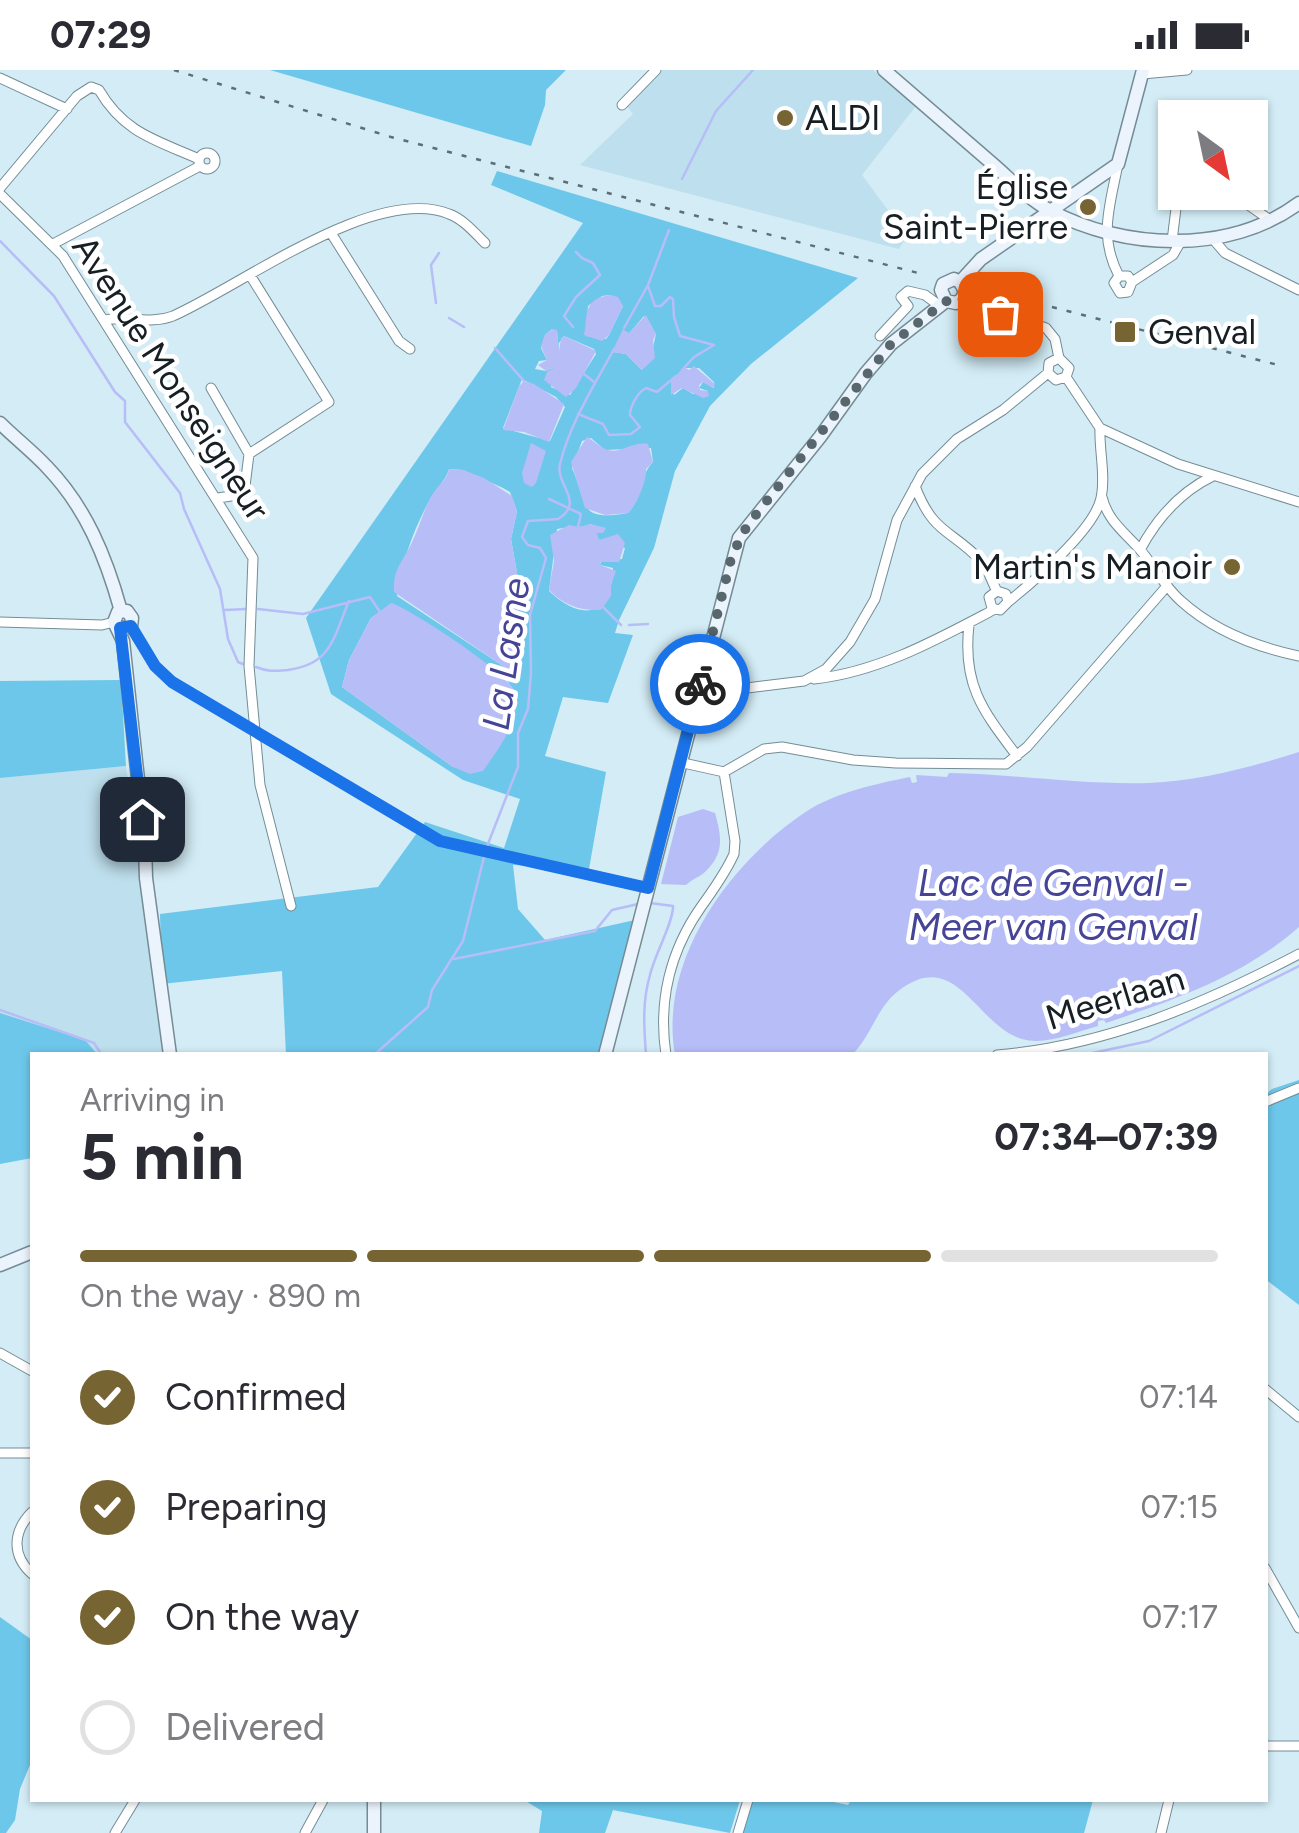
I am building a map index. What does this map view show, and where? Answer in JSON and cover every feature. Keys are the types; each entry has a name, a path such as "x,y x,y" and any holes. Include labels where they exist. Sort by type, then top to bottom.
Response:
{"street":[{"path":"622,105 656,70"},
{"path":"884,70 1050,210 1105,232 1176,241 1212,238 1270,220 1299,203"},
{"path":"1119,276 1109,258 1105,232 1142,72 1186,70"},
{"path":"0,78 67,109"},
{"path":"0,191 81,91 96,87 124,124 199,162 53,244"},
{"path":"960,282 981,258 1118,164"},
{"name":"Avenue Monseigneur","path":"0,191 53,244 105,320 242,536 254,564 249,666 255,733 264,806 291,906"},
{"path":"105,320 163,319 370,216 418,208 451,214 485,242"},
{"path":"1119,276 1114,283 1120,293 1128,292 1132,282 1173,254 1177,210"},
{"path":"1256,210 1270,220"},
{"path":"331,233 399,341 410,349"},
{"path":"1212,238 1225,253 1299,290"},
{"path":"249,454 329,402 250,275"},
{"path":"1119,276 1128,276 1132,282"},
{"path":"880,336 908,306 901,298 908,291 943,303 952,304 962,299 965,291 960,282 954,279 943,284 943,303"},
{"path":"962,299 1046,328 1055,339 1058,358"},
{"path":"606,1052 739,538 891,344 943,303"},
{"path":"811,679 838,656 864,622 882,582 897,520 914,486 941,452 1003,410 1048,373 1050,363 1058,358"},
{"path":"1058,358 1068,363 1066,377 1100,428 1212,476 1299,502"},
{"path":"1048,373 1056,380 1066,377"},
{"path":"211,388 249,454 244,494 218,498"},
{"path":"0,423 70,494 104,554 121,622 146,878 170,1052"},
{"path":"1100,428 1102,497 1110,519 1137,546 1167,586 1225,630 1264,648 1299,656"},
{"path":"1137,546 1183,494 1212,476"},
{"path":"914,486 926,513 985,565 997,596"},
{"path":"698,694 811,679 882,662 968,625 984,616 997,596 1026,588 1076,537 1102,497"},
{"path":"680,762 724,772 764,750 782,746 896,764 1006,764 1167,586"},
{"path":"0,622 121,622"},
{"path":"121,622 168,679 431,836 479,852 648,888"},
{"path":"968,625 966,655 973,689 986,716 1017,756"},
{"path":"666,1052 664,1006 675,956 734,854 724,772"},
{"name":"Meerlaan","path":"1024,1052 1139,1026 1194,1005 1299,954"},
{"path":"1268,1101 1299,1088"},
{"path":"0,1265 30,1253"},
{"path":"0,1353 30,1370"},
{"path":"1268,1391 1299,1417"},
{"path":"0,1452 30,1453"},
{"path":"30,1514 16,1537 21,1562 30,1572"},
{"path":"1268,1573 1299,1628"},
{"path":"1268,1746 1299,1746"},
{"path":"115,1833 134,1802"},
{"path":"304,1833 321,1802"},
{"path":"374,1802 374,1833"},
{"path":"738,1833 747,1802"},
{"path":"1161,1833 1169,1802"}],"shaded area":[{"path":"270,70 566,70 546,90 531,146"},
{"path":"662,70 873,70 916,106 862,175 907,236 899,249 580,165 633,114 626,105"},
{"path":"497,171 858,278 751,364 710,406 675,471 654,548 619,620 615,633 633,635 608,703 563,697 545,756 606,772 589,869 513,865 518,909 545,940 635,920 608,1052 286,1052 282,971 162,984 160,914 378,887 425,822 504,848 520,799 463,780 331,694 306,618 583,223 491,185","holes":["610,295 623,306 606,339 586,336 588,306","644,316 656,334 642,370 626,354 613,352","552,329 557,331 559,352 564,336 594,349 596,354 570,395 551,387 557,366 546,371 535,369 539,361 547,360 541,348 545,335","684,368 699,368 714,382 714,388 703,382 699,388 708,391 693,394 683,388 674,395 672,383","522,379 556,397 565,407 550,441 503,428","591,438 605,450 651,448 653,462 628,513 600,515 587,507 572,468 582,441","449,469 463,470 510,492 517,511 511,539 519,584 519,663 514,669 506,668 397,596 412,537","591,524 601,532 597,539 625,548 622,559 601,561 600,565 613,568 607,597 593,610 583,610 549,591 557,529","391,604 504,676 517,695 510,726 453,767 342,687 349,660 371,618"]},
{"path":"121,680 126,766 0,778 0,681"},
{"path":"126,766 165,1052 95,1052 84,1040 0,1013 0,778"},
{"path":"0,1013 85,1040 95,1052 30,1052 30,1158 0,1164"},
{"path":"1299,1080 1299,1305 1268,1281 1268,1092"},
{"path":"0,1617 30,1639 30,1765 20,1789 15,1820 6,1833 0,1833"},
{"path":"527,1802 739,1802 730,1833 613,1810 605,1833 539,1833 542,1811"},
{"path":"751,1802 848,1805 1092,1802 1084,1833 743,1833"}],"water":[{"path":"610,295 618,297 623,306 609,335 602,341 584,335 591,304"},
{"path":"646,315 656,334 655,358 642,370 626,354 612,352 623,329 629,333"},
{"path":"552,329 557,330 559,351 564,336 596,351 576,388 566,397 544,380 547,372 557,366 546,371 538,365 547,360 541,346"},
{"path":"694,366 715,384 713,388 703,382 699,385 709,396 703,398 682,388 671,395 671,381 684,367 689,370"},
{"path":"524,381 564,404 549,442 524,432 503,430"},
{"path":"587,437 613,451 648,444 653,462 646,469 641,492 628,513 605,515 585,508 571,462"},
{"path":"531,443 546,451 532,487 524,483 522,473"},
{"path":"449,469 484,478 512,496 517,511 511,539 519,584 519,664 514,669 506,668 394,592 397,570 429,500"},
{"path":"569,525 606,528 597,533 599,540 618,534 625,543 619,562 600,562 616,571 611,596 601,610 574,606 549,590 554,561 550,535"},
{"path":"391,603 480,659 516,694 511,725 483,771 470,774 453,767 342,687 349,660 371,618"},
{"name":"Lac de Genval - Meer van Genval","path":"1299,752 1299,927 1256,959 1208,984 1106,1023 1098,1021 1098,1026 1031,1041 1006,1031 950,983 935,978 917,980 884,1006 854,1052 675,1052 673,1019 678,983 706,916 752,857 819,804 910,777 912,783 917,782 916,775 947,777 949,773 1149,783 1262,763"},
{"path":"703,809 715,813 720,836 717,857 705,872 686,885 661,884 678,817"}],"waterway":[{"name":"La Lasne","path":"682,179 716,111 753,70"},
{"name":"La Lasne","path":"624,328 648,285 669,230"},
{"path":"0,241 54,296 115,392 125,401 125,422 180,493 220,589 228,639 238,662 243,664"},
{"path":"573,327 564,316 576,297 600,275 593,263 576,252"},
{"path":"436,303 431,265 439,253"},
{"path":"648,286 655,306 673,299 680,336 714,345 682,370"},
{"path":"449,318 464,327"},
{"path":"495,348 524,381"},
{"name":"La Lasne","path":"486,849 518,767 518,733 528,709 531,673 530,615 546,558 540,548 528,545 522,537 528,521 558,519 566,513 570,500 560,472 564,449 614,349"},
{"path":"584,374 594,382"},
{"path":"578,414 603,424 609,435 631,434 640,427 630,415 637,396 646,388 657,392 676,376"},
{"name":"La Lasne","path":"549,499 581,514 578,527"},
{"path":"258,609 303,614 370,597 380,612"},
{"path":"256,667 288,670 314,662 329,647 349,601"},
{"path":"603,607 621,625"},
{"path":"225,610 246,609"},
{"path":"629,625 648,624"},
{"name":"La Lasne","path":"377,1052 428,1007 432,990 463,941 484,857"},
{"path":"646,1052 647,985 673,906 650,903"},
{"path":"454,959 595,931 612,910 638,904"},
{"path":"1097,1052 1149,1041 1299,966"},
{"name":"La Lasne","path":"0,1010 94,1043 100,1052"}],"railway":[{"path":"174,70 391,137 922,274"},
{"path":"1052,307 1282,366"}],"way so far":[{"path":"700,684 739,538 866,373 891,344 946,301 952,304 962,299 1000,314"}],"place":[{"name":"ALDI","path":"785,118"},
{"name":"Église Saint-Pierre","path":"1088,207"},
{"name":"Genval","path":"1125,332"},
{"name":"Martin's Manoir","path":"1232,567"}],"route":[{"path":"142,819 120,628 131,626 155,666 172,682 440,841 648,888 700,684"}]}
